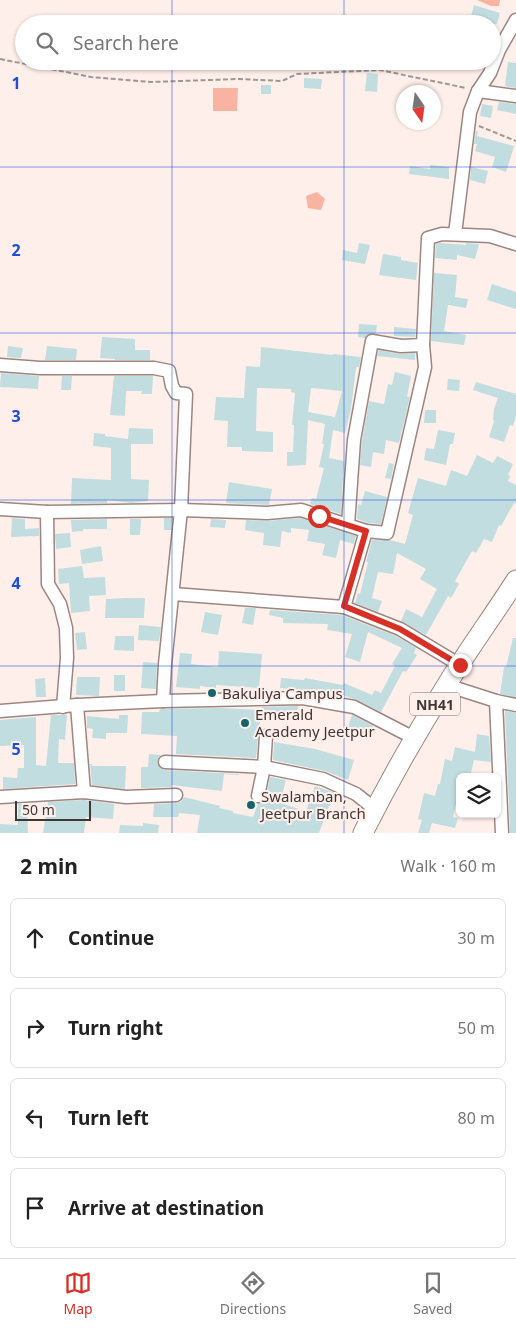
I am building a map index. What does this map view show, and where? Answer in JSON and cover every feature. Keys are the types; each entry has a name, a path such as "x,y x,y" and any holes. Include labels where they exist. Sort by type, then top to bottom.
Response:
{"highway":[{"name":"NH41","path":"363,833 414,738 446,685 516,580"}],"street":[{"path":"501,46 516,20"},
{"path":"455,234 463,182 470,112 478,91 491,70"},
{"path":"478,91 516,96"},
{"path":"0,509 47,512 181,510 266,513 301,510 348,526 387,534 426,367 423,345 428,238 442,234 490,236 516,244"},
{"path":"348,526 354,440 372,341 401,346 423,345"},
{"path":"0,365 40,368 154,368 169,371 172,386 176,393 186,394 181,510 165,664 163,702"},
{"path":"47,512 48,584 60,604 66,628 67,658 63,707"},
{"path":"344,606 366,531"},
{"path":"173,594 344,606 400,629 460,665"},
{"path":"446,685 496,701 516,704"},
{"path":"0,711 77,705 303,698 354,707 414,738"},
{"path":"496,701 502,833"},
{"path":"77,705 84,792"},
{"path":"258,796 264,767 266,736"},
{"path":"166,762 264,767 323,779 356,794 375,809"},
{"path":"0,798 84,792 126,797 176,795"}],"path":[{"path":"0,59 15,62"},
{"path":"56,70 91,77 151,82 238,79 282,81 297,74 380,70 478,91"},
{"path":"468,123 516,141"}],"shaded area":[{"path":"477,0 500,0 499,6 491,6"},
{"path":"213,88 238,88 237,111 213,111"},
{"path":"317,192 325,199 321,210 308,208 306,196"}],"building":[{"path":"474,5 500,13 499,15 471,15"},
{"path":"508,62 516,63 516,88 505,86"},
{"path":"367,73 378,74 377,92 365,91"},
{"path":"304,78 322,79 321,89 304,88"},
{"path":"261,85 271,85 271,94 261,94"},
{"path":"499,102 516,104 516,114 497,110"},
{"path":"482,104 493,106 491,118 480,116"},
{"path":"476,131 478,131 477,136 514,146 506,172 492,167 495,157 475,151 477,144 474,144"},
{"path":"430,165 449,167 449,179 409,174 410,166 430,169"},
{"path":"471,167 488,171 485,184 470,180"},
{"path":"359,243 370,245 365,264 342,260 343,250 357,253"},
{"path":"436,244 479,244 475,259 457,255 457,260 435,258"},
{"path":"383,254 401,257 401,260 418,263 416,280 379,275"},
{"path":"434,273 457,275 455,297 468,299 466,308 448,305 444,331 466,335 464,345 431,341"},
{"path":"492,284 516,292 516,309 487,300"},
{"path":"359,324 377,325 376,333 369,334 365,338 358,337"},
{"path":"394,327 416,329 415,337 394,336"},
{"path":"102,337 135,339 135,350 150,350 150,360 100,358"},
{"path":"8,346 23,348 21,358 7,357"},
{"path":"47,346 77,349 76,360 45,360"},
{"path":"261,347 361,357 359,367 356,367 351,409 345,433 333,430 329,458 344,461 341,514 310,504 312,498 316,499 324,468 319,467 324,444 322,444 325,424 308,420 306,465 287,466 287,452 293,452 294,425 292,425 295,393 291,392 291,389 257,388 256,431 273,432 273,452 242,451 242,447 227,447 228,421 214,420 216,397 244,398 246,366 260,367","holes":["311,388 342,391 335,417 308,412"]},
{"path":"379,350 400,354 415,353 415,360 377,356"},
{"path":"395,372 411,376 407,397 410,397 399,443 386,440 384,454 373,452 371,467 360,465 369,401 384,404 388,384 392,385"},
{"path":"1,373 39,376 38,389 0,387"},
{"path":"62,376 72,376 71,390 61,390"},
{"path":"114,376 153,376 152,394 141,394 142,391 126,391 125,416 110,415"},
{"path":"448,379 460,380 459,391 447,390"},
{"path":"476,382 516,394 516,416 513,426 510,425 504,442 489,437 498,398 473,390"},
{"path":"425,410 436,410 436,423 424,423"},
{"path":"129,428 153,429 153,444 131,444 131,479 149,480 148,501 131,503 107,500 107,503 71,504 72,478 111,480 111,448 93,446 94,433 128,439"},
{"path":"438,430 455,433 453,444 450,444 446,465 424,460 426,448 434,449"},
{"path":"477,455 493,463 497,456 513,464 508,475 510,476 508,481 516,485 516,504 514,503 501,526 499,525 492,542 484,539 476,553 472,551 455,581 459,584 451,598 448,596 426,635 401,621 406,609 422,617 437,589 420,579 426,569 397,553 393,574 378,572 372,598 382,601 378,612 355,603 358,593 360,594 372,540 390,540 405,544 413,515 408,513 418,478 446,486 451,470 467,476"},
{"path":"389,463 394,464 391,479 385,478"},
{"path":"229,482 272,489 269,505 226,503"},
{"path":"365,491 387,497 381,524 368,523 357,519 358,504 361,505"},
{"path":"12,518 25,519 25,529 39,528 39,536 11,537"},
{"path":"164,518 172,518 171,530 164,530"},
{"path":"300,518 356,536 354,544 340,540 336,558 322,555 325,544 307,541 309,530 291,528 291,533 282,531 280,547 263,545 264,533 245,530 246,520 268,521"},
{"path":"107,519 107,529 83,529 83,531 72,532 71,520"},
{"path":"130,519 141,519 140,535 130,535"},
{"path":"211,519 226,520 225,528 210,527"},
{"path":"70,533 71,547 56,549 55,534"},
{"path":"101,546 103,561 82,564 80,550"},
{"path":"82,566 84,578 105,577 106,595 89,596 90,611 71,613 69,583 59,584 58,569"},
{"path":"145,598 144,618 105,618 106,599"},
{"path":"245,608 256,608 253,625 242,623"},
{"path":"270,610 342,615 396,636 416,648 414,653 417,655 406,672 403,671 381,712 357,700 339,694 339,696 280,688 281,678 304,680 305,678 343,685 344,683 372,695 375,690 381,693 395,666 392,664 402,648 368,632 360,662 345,657 352,634 327,630 328,624 283,623 283,618 269,615"},
{"path":"205,612 222,615 218,635 201,632"},
{"path":"139,625 161,627 159,641 138,640"},
{"path":"85,632 87,649 77,650 75,633"},
{"path":"115,636 134,636 134,651 114,650"},
{"path":"513,638 516,638 516,697 500,694 504,667 506,667"},
{"path":"219,651 262,654 259,688 216,685 216,688 200,686 200,689 176,687 180,653 192,654 191,664 218,667"},
{"path":"143,662 157,663 156,689 141,688"},
{"path":"114,675 125,675 125,691 114,691"},
{"path":"77,677 100,677 99,696 76,695"},
{"path":"45,678 46,697 36,697 35,679"},
{"path":"298,706 297,713 262,711 262,707"},
{"path":"220,708 261,710 256,758 176,754 177,736 141,734 142,712 159,712 160,709"},
{"path":"505,711 516,713 516,833 510,833"},
{"path":"51,715 67,715 65,740 59,739 58,763 74,763 75,784 3,789 3,777 17,778 18,768 24,768 24,745 0,746 0,720 36,717 36,765 46,766"},
{"path":"119,715 128,715 127,733 106,733 106,739 92,738 93,729 87,728 87,716 119,719"},
{"path":"352,715 373,726 368,739 347,730"},
{"path":"477,734 489,736 491,762 474,760 471,773 456,773 456,804 453,817 458,818 455,828 432,823 429,833 418,833 422,820 418,819 424,793 435,796 438,784 440,784 445,759 452,761 455,747 475,752"},
{"path":"274,742 315,749 354,760 348,780 325,771 273,760"},
{"path":"149,754 161,755 157,761 158,765 164,770 239,774 239,775 224,774 222,791 171,785 171,787 141,788 141,767 148,767"},
{"path":"90,764 92,766 126,766 125,789 92,785"},
{"path":"270,777 286,780 280,803 306,811 315,786 335,793 319,833 197,833 200,815 179,813 178,817 153,817 154,804 177,803 181,802 184,797 220,806 219,808 233,811 233,813 253,817 258,804 264,802 266,798"},
{"path":"84,800 114,804 113,819 86,817 84,833 43,833 48,802"},
{"path":"18,804 27,804 28,833 0,833 0,824 18,825"},
{"path":"143,823 159,825 158,833 119,833 120,825 143,826"}],"place":[{"name":"Bakuliya Campus","path":"212,693"},
{"name":"Emerald Academy Jeetpur","path":"245,723"},
{"name":"Swalamban, Jeetpur Branch","path":"251,805"}],"route":[{"path":"319,516 366,531 344,606 400,629 460,665"}]}
